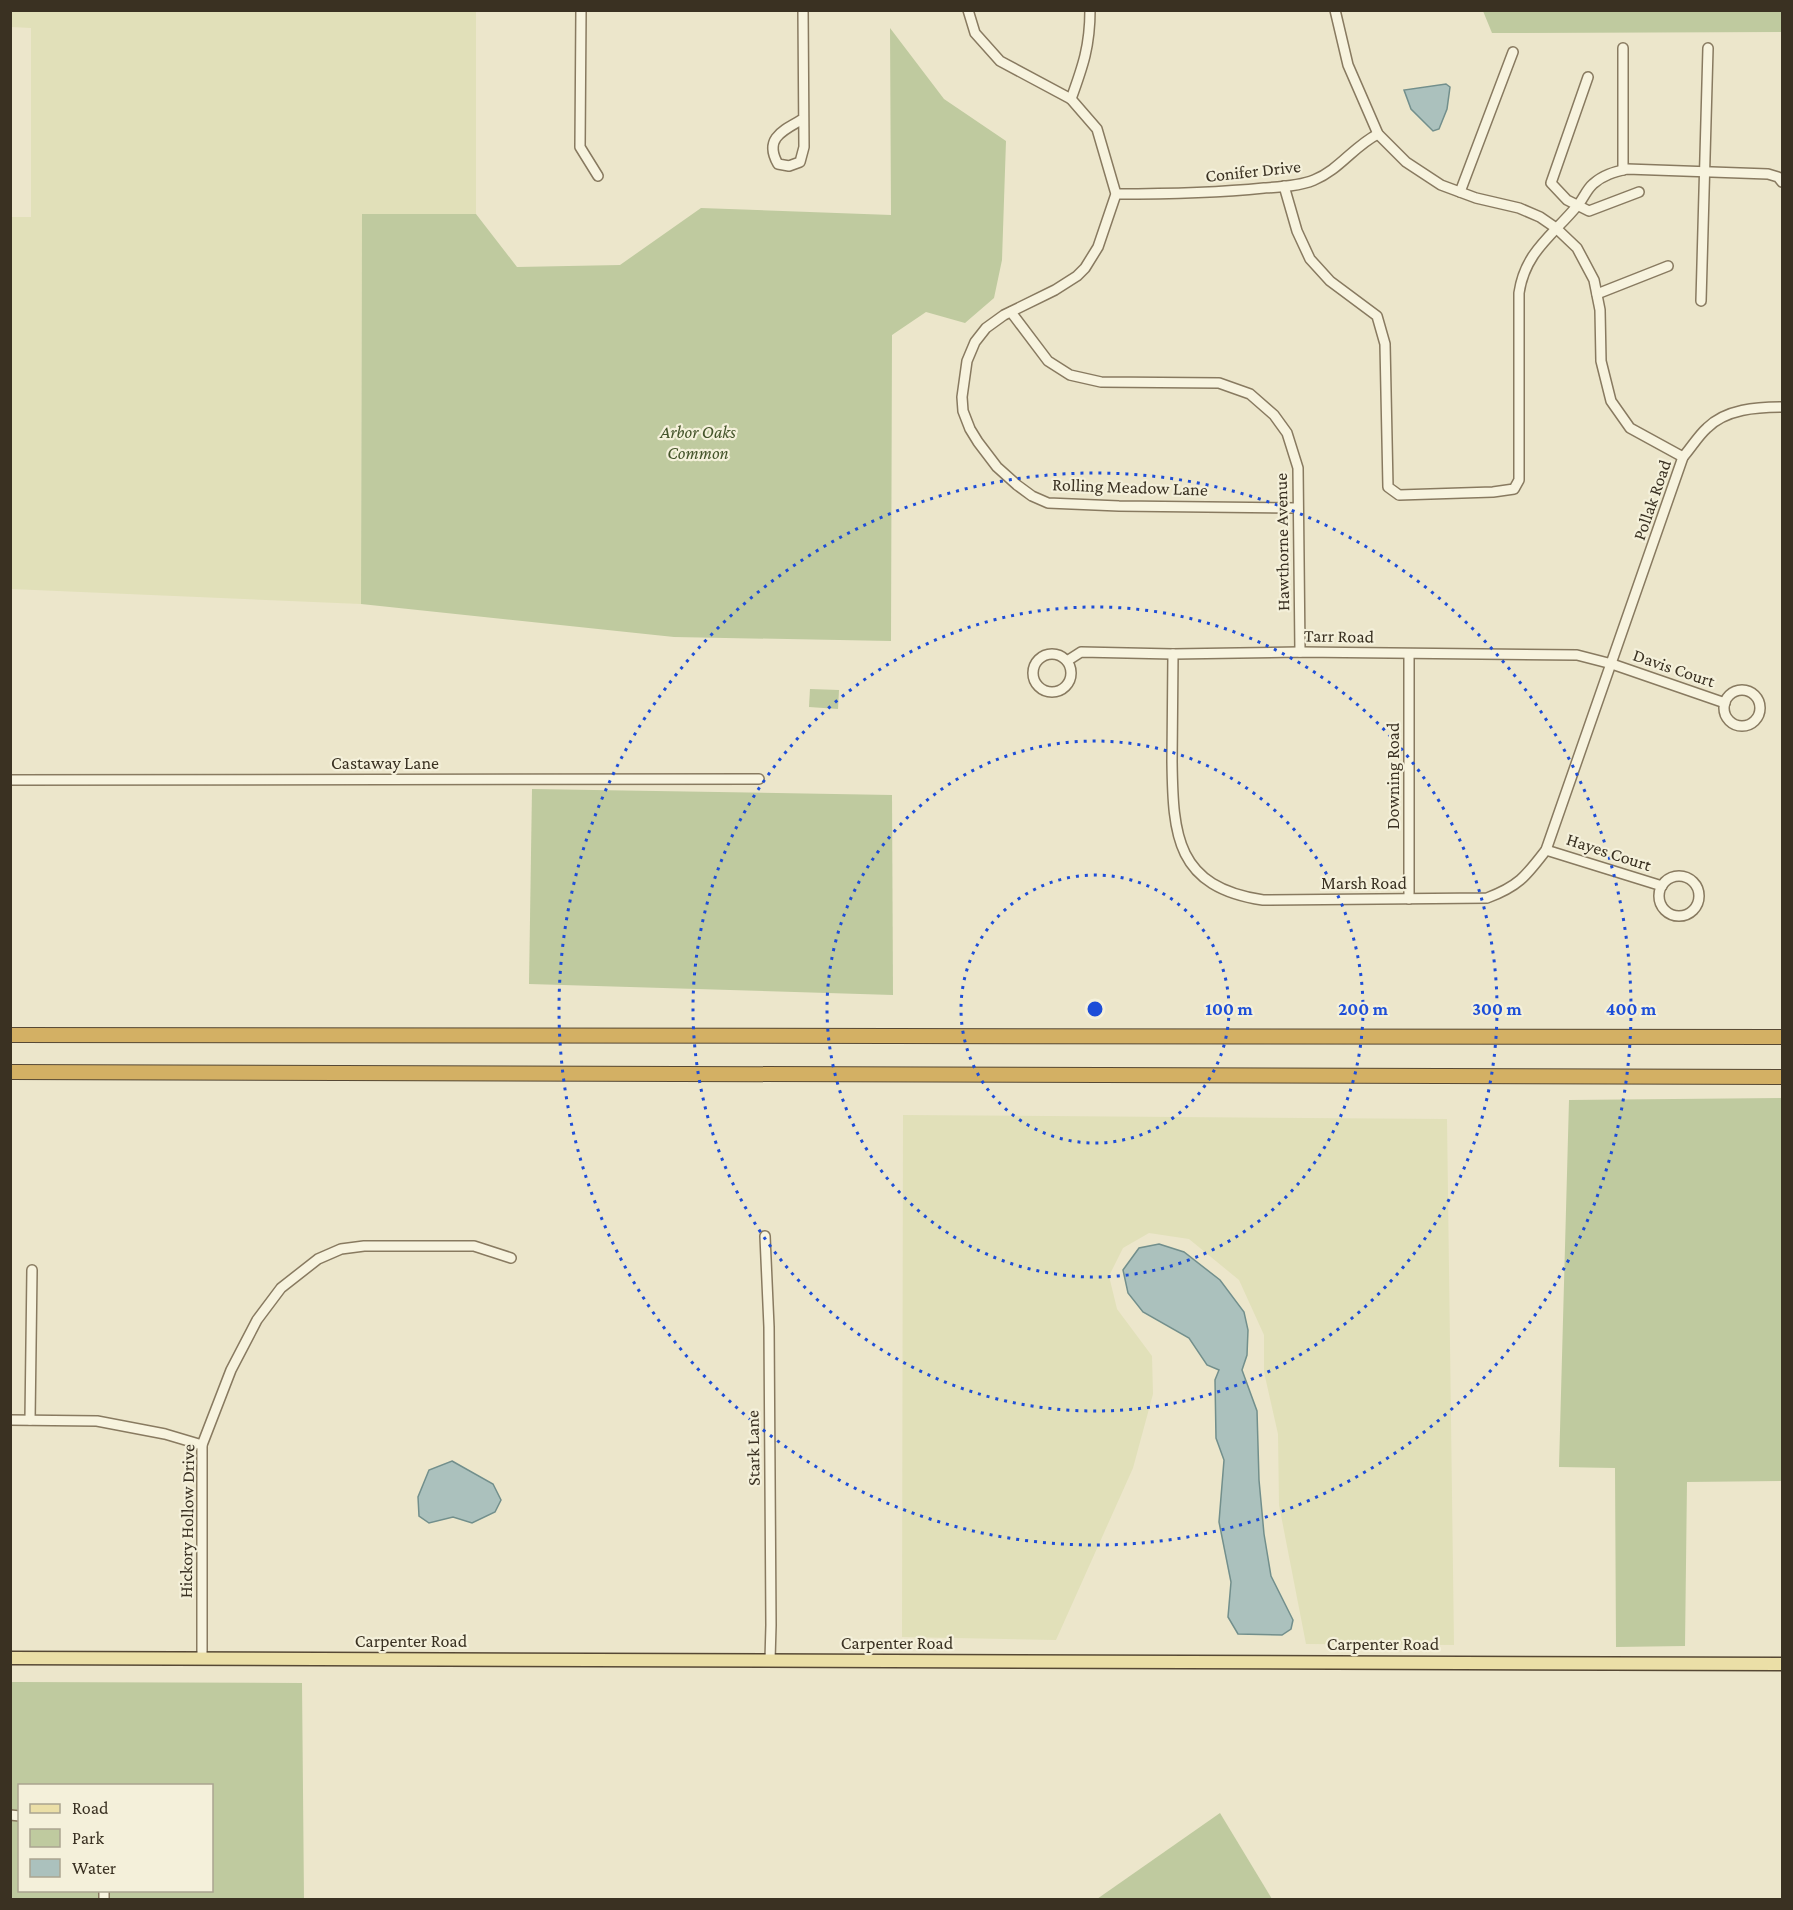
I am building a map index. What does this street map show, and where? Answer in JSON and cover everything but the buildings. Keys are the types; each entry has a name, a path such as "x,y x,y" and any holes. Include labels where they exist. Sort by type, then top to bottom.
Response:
{"highway":[{"path":"10,1035 1782,1037"},
{"path":"10,1072 1782,1077"}],"main road":[{"name":"Carpenter Road","path":"10,1658 1782,1664"}],"street":[{"path":"581,10 580,147 598,176"},
{"path":"803,10 804,147 800,162 789,166 778,164 773,156 774,143 778,134 803,119"},
{"path":"968,10 975,33 1000,61 1071,99 1097,129 1116,194"},
{"path":"1071,99 1085,62 1090,10"},
{"path":"1335,10 1348,65 1378,134 1406,162 1441,185 1476,198 1519,208 1540,217 1556,228 1577,248 1594,280 1600,310 1601,361 1611,401 1630,428 1683,458"},
{"path":"1623,48 1623,170"},
{"path":"1701,301 1708,48"},
{"path":"1460,192 1513,52"},
{"path":"1588,77 1551,183 1567,200 1589,211 1639,192"},
{"name":"Conifer Drive","path":"1116,194 1194,194 1284,186 1312,181 1330,172 1378,134"},
{"path":"1284,186 1297,231 1310,259 1330,281 1377,316 1385,344 1388,486 1399,495 1492,492 1514,489 1519,480 1519,293 1522,276 1530,259 1578,206 1592,185 1607,174 1623,170 1768,174 1778,177 1782,182"},
{"name":"Rolling Meadow Lane","path":"1116,194 1098,248 1085,268 1055,290 1011,312 986,328 975,342 967,361 962,397 963,411 970,429 997,467 1032,496 1048,503 1297,508"},
{"path":"1597,294 1668,266"},
{"name":"Hawthorne Avenue","path":"1011,312 1040,352 1059,370 1070,375 1101,382 1219,383 1250,394 1274,415 1287,433 1298,468 1300,652"},
{"name":"Pollak Road","path":"1612,664 1683,458 1708,427 1730,414 1782,407"},
{"name":"Tarr Road","path":"1067,661 1081,652 1173,654 1300,652 1577,655 1612,664"},
{"path":"1056,654 1067,661 1070,666 1070,678 1063,688 1052,692 1045,691 1035,683 1032,670 1038,659 1044,655 1056,654"},
{"name":"Marsh Road","path":"1173,654 1172,810 1180,845 1196,870 1215,887 1240,896 1263,900 1487,898 1503,892 1525,878 1546,850 1612,664"},
{"name":"Downing Road","path":"1409,654 1409,899"},
{"name":"Davis Court","path":"1612,664 1725,703"},
{"name":"Castaway Lane","path":"10,780 759,779"},
{"name":"Hayes Court","path":"1546,850 1662,886"},
{"name":"Hayes Court","path":"1678,876 1690,879 1698,889 1699,896 1695,908 1678,915 1666,910 1660,899 1662,886 1666,881 1678,876"},
{"name":"Stark Lane","path":"765,1236 769,1374 770,1660"},
{"name":"Hickory Hollow Drive","path":"202,1659 202,1445 231,1370 257,1320 281,1288 318,1259 341,1249 364,1246 474,1246 511,1258"},
{"path":"30,1420 32,1270"},
{"path":"10,1420 97,1421 165,1434 202,1445"}],"green space":[{"path":"11,11 476,11 476,214 362,215 361,604 11,589 11,217 31,217 31,28 11,27"},
{"path":"1483,11 1782,11 1782,32 1492,33"},
{"name":"Arbor Oaks Common","path":"890,28 944,99 1006,141 1002,260 994,298 965,323 926,312 892,335 891,641 674,637 361,604 362,214 476,214 517,267 620,265 701,208 891,215"},
{"path":"810,689 839,690 838,709 809,707"},
{"path":"532,789 892,795 893,995 529,984"},
{"path":"1782,1098 1782,1481 1687,1482 1685,1646 1616,1647 1615,1468 1559,1467 1569,1100"},
{"path":"903,1115 1447,1119 1454,1645 1306,1644 1279,1505 1278,1434 1264,1372 1264,1335 1239,1280 1189,1239 1149,1233 1123,1248 1109,1276 1117,1309 1152,1356 1153,1394 1133,1468 1056,1640 902,1637"},
{"path":"11,1682 302,1683 304,1899 11,1900"},
{"path":"1220,1813 1272,1899 1097,1899"}],"water":[{"path":"1446,84 1450,87 1447,109 1439,129 1433,131 1411,109 1404,90"},
{"path":"1159,1244 1184,1252 1220,1280 1244,1312 1248,1330 1247,1355 1242,1370 1257,1411 1259,1480 1264,1534 1271,1576 1293,1620 1291,1629 1282,1635 1238,1634 1228,1617 1231,1582 1219,1522 1224,1460 1216,1438 1215,1380 1219,1370 1207,1365 1189,1338 1143,1312 1128,1293 1123,1270 1139,1248"},
{"path":"452,1461 493,1484 501,1500 495,1512 472,1523 453,1517 429,1523 419,1516 418,1497 429,1470"}]}
